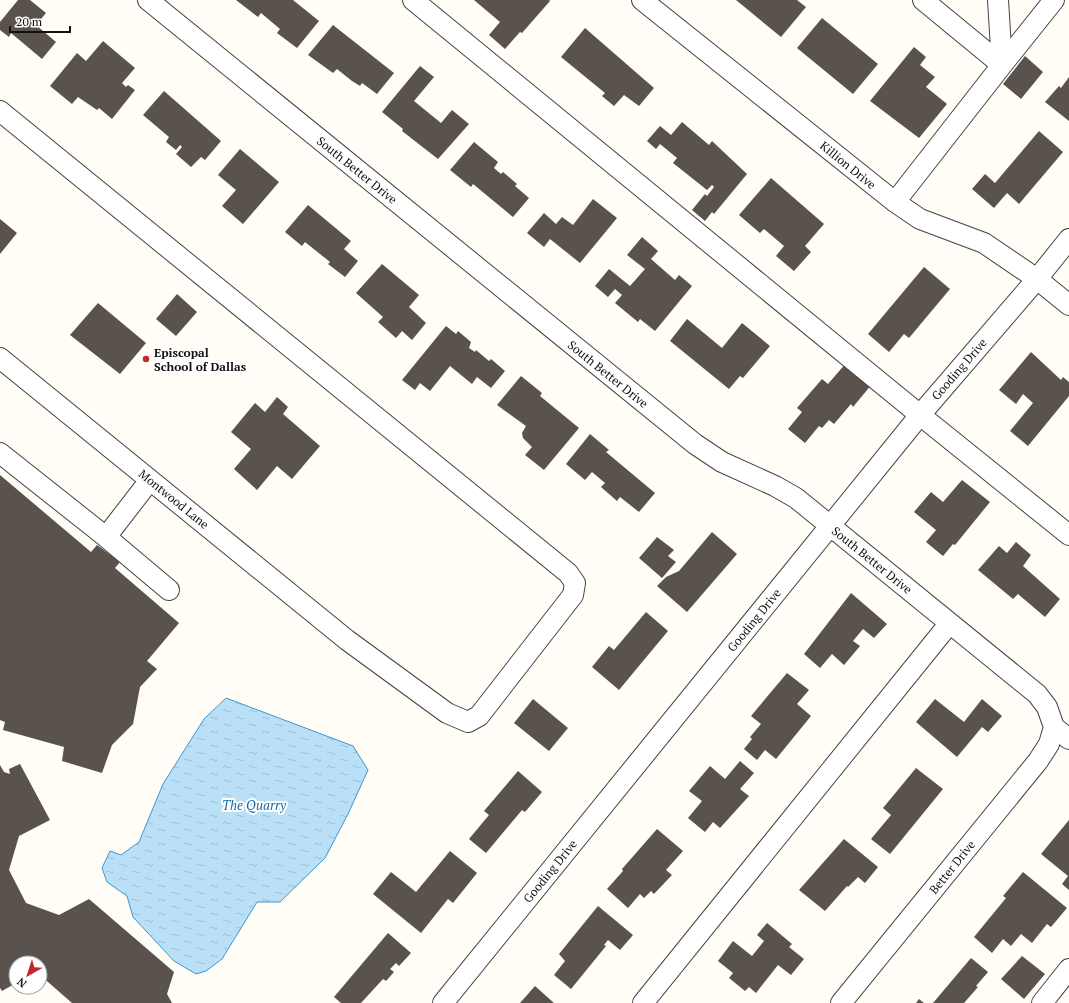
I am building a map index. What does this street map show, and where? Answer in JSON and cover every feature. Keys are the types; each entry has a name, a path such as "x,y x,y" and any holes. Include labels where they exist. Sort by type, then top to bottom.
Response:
{"street":[{"name":"South Better Drive","path":"148,0 695,444 722,462 775,486 796,498 949,624 1037,694 1047,707 1062,733"},
{"path":"412,0 1069,535"},
{"name":"Killion Drive","path":"642,0 895,202 920,219 984,244 1037,279 1069,305"},
{"path":"923,0 1002,65"},
{"path":"998,0 1002,65"},
{"path":"895,202 1054,0"},
{"name":"Montwood Lane","path":"0,111 568,572 575,583 572,595 479,716 468,722 447,713 347,640 0,358"},
{"name":"Gooding Drive","path":"443,1003 920,415 1037,279 1069,239"},
{"path":"0,453 106,537 169,590"},
{"path":"106,537 150,480"},
{"path":"643,1003 949,624"},
{"name":"Better Drive","path":"841,1003 1038,761 1049,744 1062,733"},
{"path":"1042,1003 1069,969"}],"water":[{"name":"The Quarry","path":"226,698 353,746 368,770 348,814 325,858 280,902 257,902 222,959 206,971 196,974 174,961 133,917 127,896 107,882 102,868 110,851 121,855 139,842 163,784 204,719"}],"building":[{"path":"18,0 30,0 46,13 36,25 56,42 42,59 11,33 9,37 0,30 0,22"},
{"path":"236,0 293,0 319,21 297,48 277,33 280,29 261,13 258,17"},
{"path":"474,0 550,1 522,33 520,32 505,49 489,35 500,22"},
{"path":"736,0 797,0 806,7 781,37"},
{"path":"822,18 878,64 853,94 797,48"},
{"path":"333,25 394,73 377,94 362,83 360,86 352,81 337,69 333,73 308,55"},
{"path":"585,28 654,88 639,106 624,95 614,106 602,96 605,93 561,57"},
{"path":"103,41 135,68 122,83 126,87 128,85 135,90 112,119 99,108 97,110 78,97 72,104 50,86 77,53 86,61"},
{"path":"914,47 926,57 920,65 935,77 926,87 947,104 919,138 870,101"},
{"path":"1025,56 1043,72 1021,99 1003,84"},
{"path":"420,66 434,77 414,101 441,123 452,110 469,124 438,159 402,131 403,129 382,112"},
{"path":"1069,77 1069,121 1045,102 1059,86 1061,88"},
{"path":"164,91 221,141 205,160 201,157 191,167 176,154 182,147 180,145 176,150 166,142 169,137 143,115"},
{"path":"682,122 709,145 712,141 747,174 714,214 712,212 705,221 692,210 705,194 707,196 714,187 712,185 707,190 673,163 677,158 660,144 656,149 647,141 660,126 671,135"},
{"path":"1039,131 1063,152 1019,204 1007,193 994,208 972,189 985,174 995,183"},
{"path":"474,142 498,162 494,168 501,174 503,172 517,184 515,186 529,198 513,217 473,184 471,187 450,170"},
{"path":"240,149 279,182 243,224 222,206 236,190 218,175"},
{"path":"771,178 824,224 805,246 811,252 794,271 776,256 784,246 764,229 760,233 739,215"},
{"path":"593,199 617,218 580,263 550,239 544,247 527,233 544,213 556,224 562,217 573,225"},
{"path":"308,205 351,241 344,249 358,261 345,277 328,264 330,262 305,242 302,246 285,232"},
{"path":"0,219 17,233 0,254"},
{"path":"642,237 658,251 651,259 675,280 679,275 692,286 655,331 640,319 638,322 615,303 622,295 615,289 608,297 595,286 609,269 630,286 645,269 627,255"},
{"path":"382,264 419,295 409,307 426,323 412,340 402,331 396,338 378,322 383,317 356,293"},
{"path":"924,267 950,289 909,338 904,334 889,352 868,334"},
{"path":"177,294 197,312 176,336 156,319"},
{"path":"98,303 146,343 120,374 70,335"},
{"path":"687,319 722,348 742,323 770,346 743,378 740,376 729,389 670,341"},
{"path":"446,326 456,334 458,331 471,342 469,348 475,352 476,350 489,361 491,359 505,371 491,388 477,377 472,384 450,366 430,391 420,383 415,390 402,380"},
{"path":"1031,352 1061,380 1063,377 1069,382 1069,396 1028,446 1010,431 1033,403 1023,394 1016,404 999,390"},
{"path":"847,362 872,384 853,407 851,404 834,424 829,420 822,428 819,426 805,443 788,429 802,412 797,408 822,379 828,384"},
{"path":"521,376 542,393 540,396 579,428 544,470 525,455 532,447 523,438 522,433 526,426 497,405"},
{"path":"277,397 288,407 283,414 320,446 292,479 277,466 257,490 234,469 251,449 231,432 255,403 265,412"},
{"path":"590,434 609,450 606,452 655,493 639,512 620,497 617,501 601,487 605,483 592,472 585,480 566,464"},
{"path":"0,475 91,552 97,545 120,562 115,568 179,623 147,661 157,669 140,687 133,724 112,745 102,773 62,761 64,747 3,730 5,722 0,720"},
{"path":"962,480 990,502 955,545 953,544 943,556 926,542 936,530 914,512 931,492 943,502"},
{"path":"712,532 737,554 687,612 657,586 666,577 679,571"},
{"path":"657,537 674,550 668,556 676,562 662,578 639,558"},
{"path":"1016,542 1031,555 1023,566 1060,599 1045,617 1018,594 1013,599 978,570 999,546 1007,553"},
{"path":"851,593 887,624 874,638 863,629 853,641 860,646 844,665 832,654 820,668 804,654"},
{"path":"646,612 668,631 619,690 592,667 609,646 614,650"},
{"path":"787,673 809,690 797,704 811,716 776,759 765,750 757,760 744,749 752,739 750,737 761,724 751,716"},
{"path":"533,699 568,728 549,751 514,723"},
{"path":"935,699 964,722 982,699 1002,716 988,732 982,727 957,757 916,722"},
{"path":"740,761 754,773 740,789 749,796 720,828 713,822 705,832 688,818 702,801 689,791 710,766 725,779"},
{"path":"20,764 50,820 19,836 9,870 26,903 59,915 89,899 174,972 167,994 172,1003 72,1003 48,982 48,955 8,955 8,988 2,991 0,988 0,765 4,772 10,774 9,769"},
{"path":"916,768 943,789 890,854 871,839 891,815 883,808"},
{"path":"518,771 542,792 525,812 522,810 486,853 469,839 489,815 484,811"},
{"path":"1069,820 1069,890 1062,884 1068,876 1041,854"},
{"path":"657,829 683,851 666,870 672,875 654,894 651,891 644,898 640,894 628,908 607,889 623,871 622,869"},
{"path":"844,839 878,867 865,883 858,877 848,887 847,886 825,911 799,890"},
{"path":"450,851 477,873 453,903 448,899 421,933 373,894 391,872 416,892"},
{"path":"1023,872 1067,908 1051,927 1047,924 1032,943 1021,934 1011,946 1003,939 992,953 974,937 1006,898 1003,896"},
{"path":"598,906 633,935 620,950 608,940 604,945 606,946 571,989 554,975 565,961 559,954"},
{"path":"767,923 792,944 789,947 804,959 791,975 778,965 756,993 749,987 745,991 729,978 733,973 718,961 733,941 752,956 764,941 757,935"},
{"path":"388,933 411,953 399,966 396,963 390,969 394,972 386,981 383,979 361,1003 341,1003 334,997"},
{"path":"1022,956 1045,974 1024,999 1001,979"},
{"path":"971,958 988,972 976,986 978,987 964,1003 933,1003"},
{"path":"535,986 554,1003 520,1003"},
{"path":"919,999 924,1003 916,1003"}],"place":[{"name":"Episcopal School of Dallas","path":"146,359"}]}
